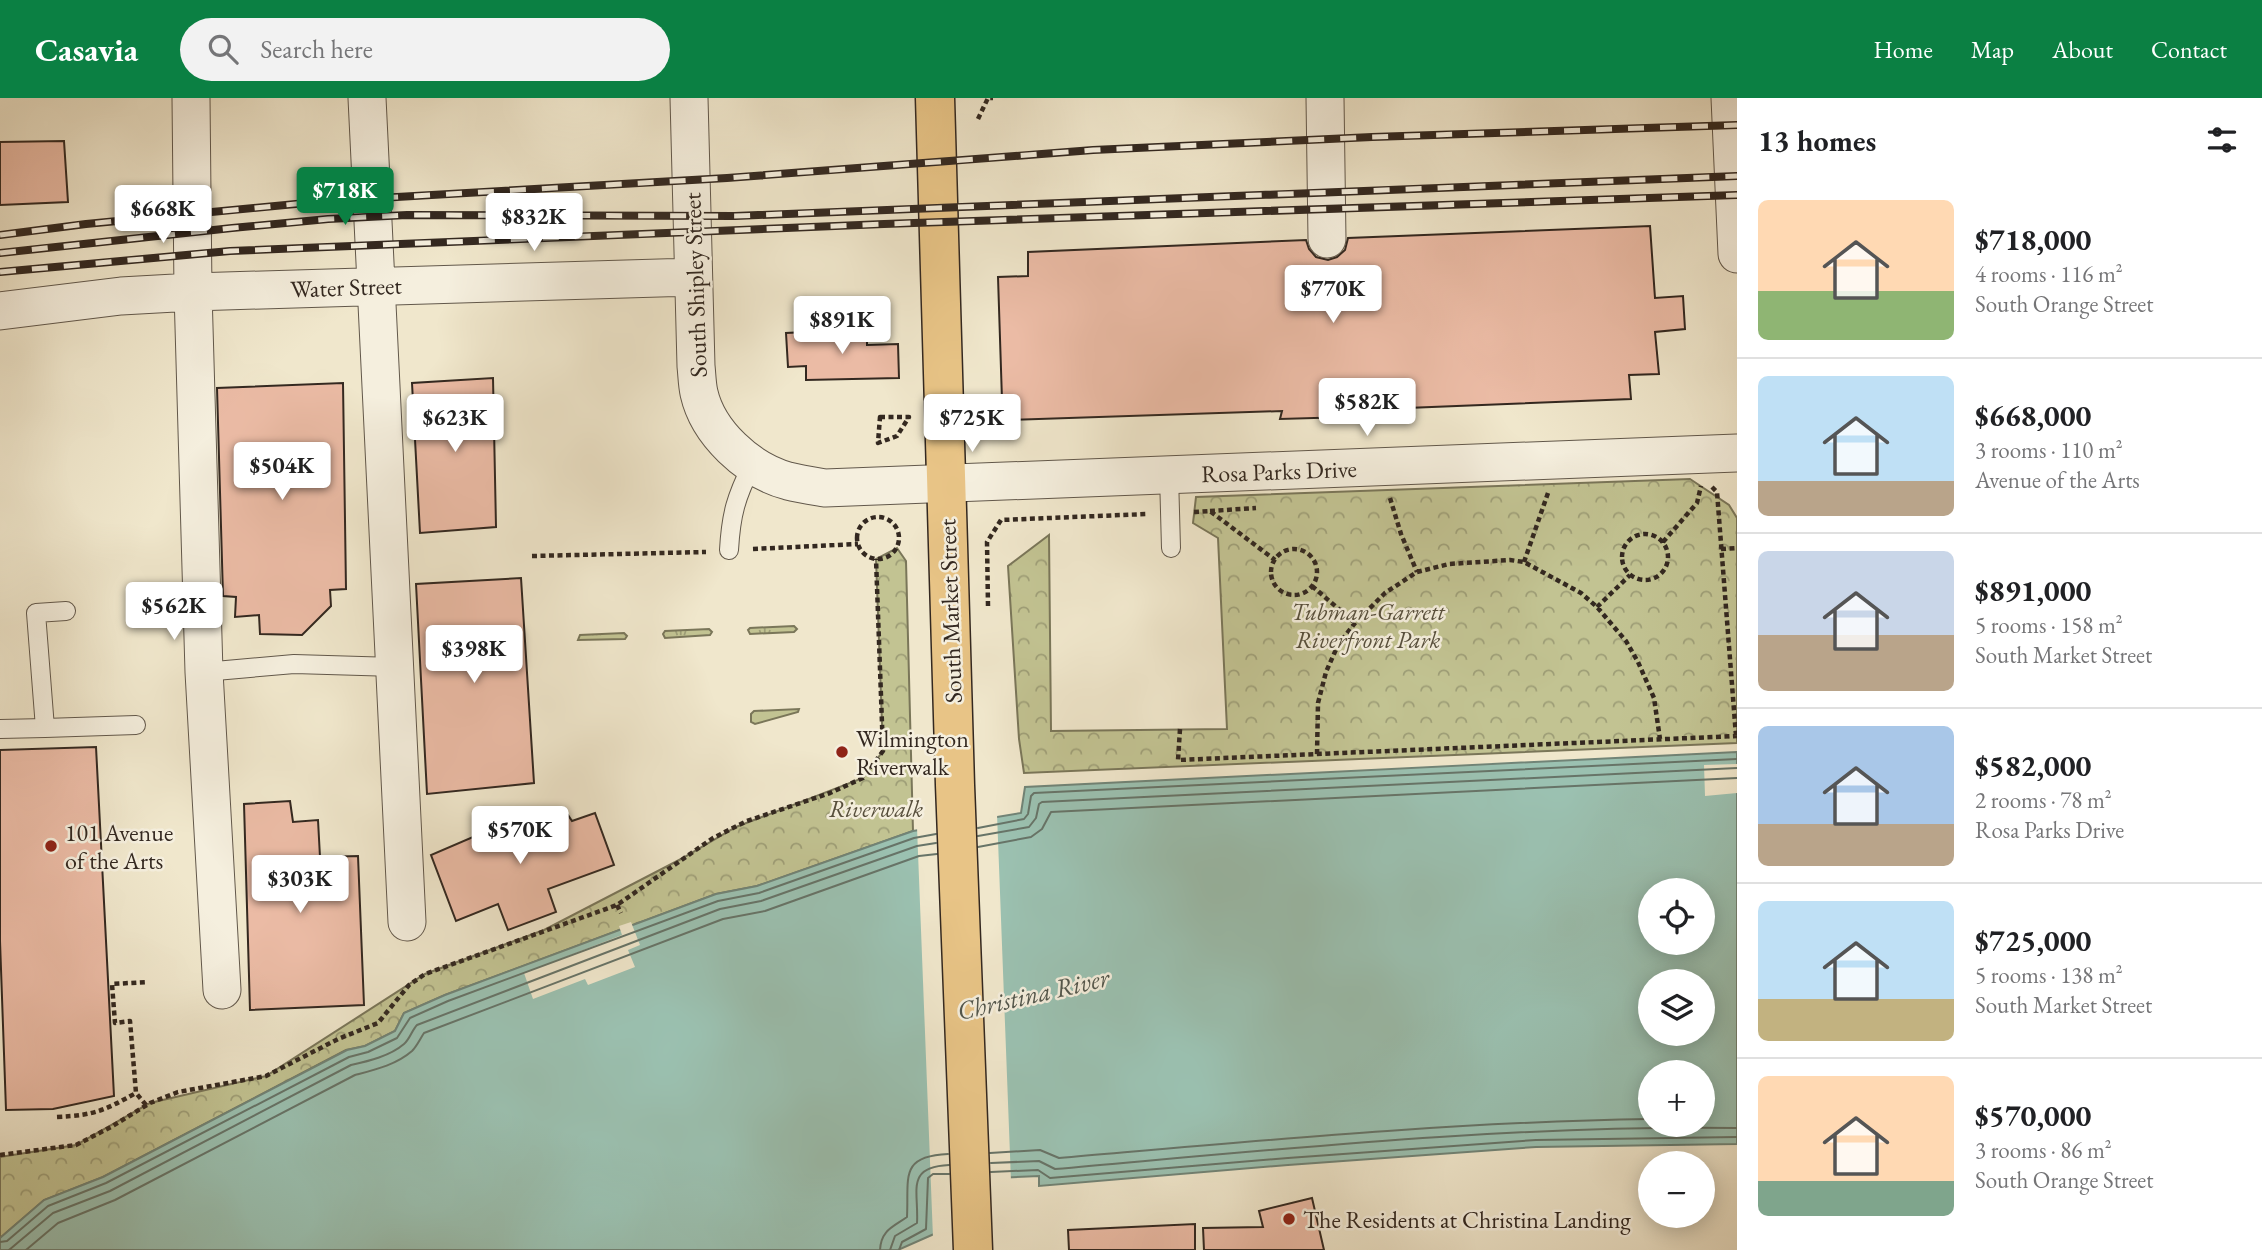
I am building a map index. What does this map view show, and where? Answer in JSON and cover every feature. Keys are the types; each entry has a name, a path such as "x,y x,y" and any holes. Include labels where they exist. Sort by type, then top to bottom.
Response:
{"main road":[{"name":"South Market Street","path":"935,98 955,785 973,1250"}],"street":[{"path":"191,98 193,292 204,672 222,990"},
{"path":"367,98 407,922"},
{"name":"South Shipley Street","path":"689,98 695,366 699,395 710,419 726,442 752,465 786,481 825,488 946,484"},
{"path":"1325,98 1327,239"},
{"path":"1730,98 1737,254"},
{"name":"Water Street","path":"0,311 121,296 193,292 694,277"},
{"name":"Rosa Parks Drive","path":"946,484 1737,453"}],"lane":[{"path":"737,550 730,524 735,500 752,465"},
{"path":"1169,475 1171,548"},
{"path":"46,728 36,613 66,611"},
{"path":"204,672 294,664 395,667"},
{"path":"0,729 136,725"}],"path":[{"path":"978,119 988,98 993,98"},
{"path":"880,417 909,417 897,436 878,443 880,417"},
{"path":"1663,542 1697,503 1703,478"},
{"path":"1524,562 1549,491"},
{"path":"1180,729 1178,760 1737,736 1717,492"},
{"path":"1391,502 1401,534 1418,572"},
{"path":"872,518 888,520 895,525 899,541 897,548 884,559 876,559 868,557 858,544 859,528 872,518"},
{"path":"1647,533 1663,542 1668,561 1661,573 1647,580 1630,575 1622,559 1623,547 1629,540 1636,535 1647,533"},
{"path":"532,556 706,552 705,542"},
{"path":"737,550 858,544"},
{"path":"1721,549 1737,548"},
{"path":"1287,550 1304,551 1311,556 1317,571 1312,586 1300,595 1292,596 1277,589 1270,575 1275,560 1287,550"},
{"path":"0,1155 76,1145 111,1128 150,1103 177,1092 266,1076 338,1039 378,1023 409,985 425,974 617,905 713,838 863,778 883,751 876,559"},
{"path":"1317,754 1318,703 1326,672 1338,645 1355,623 1385,593 1418,572 1449,564 1510,560 1524,562 1581,593 1626,641 1654,698 1660,739"},
{"path":"1597,607 1630,575"},
{"path":"1312,586 1355,623"},
{"path":"617,905 621,914"},
{"path":"146,1105 136,1093 130,1021 116,1023 113,984 148,982"},
{"path":"57,1117 88,1115 107,1109 136,1093"}],"green space":[{"name":"Tubman-Garrett Riverfront Park","path":"1690,479 1729,505 1737,518 1737,743 1024,773 1019,739 1008,566 1049,535 1051,731 1227,729 1218,538 1193,523 1196,497"},
{"name":"Riverwalk","path":"897,548 906,561 913,831 757,886 716,894 445,995 404,1013 395,1031 365,1046 346,1050 103,1177 44,1200 0,1238 0,1157 76,1145 150,1103 266,1076 425,974 544,930 681,859 736,827 863,778 883,751 876,559"},
{"path":"794,626 797,629 794,632 750,634 748,630 750,628"},
{"path":"709,629 712,632 710,635 665,638 663,634 665,631"},
{"path":"624,633 627,636 625,639 578,640 580,635"},
{"path":"799,709 798,712 755,724 751,722 751,714 754,711"}],"water":[{"name":"Christina River","path":"1737,752 1737,1144 1536,1147 1039,1186 1039,1176 934,1181 934,1234 898,1250 0,1250 0,1238 44,1200 103,1177 347,1050 365,1046 395,1031 404,1013 445,995 716,894 757,886 913,831 1021,813 1025,787"}],"pier":[{"path":"1737,764 1737,793 1705,796 1704,765"},
{"path":"997,814 1011,1181 937,1185 937,1234 933,1238 917,827"},
{"path":"631,922 640,945 628,950 635,967 588,985 585,979 533,999 524,973 622,935 619,926"}],"building":[{"path":"64,141 68,202 0,205 0,142"},
{"path":"1650,226 1655,298 1683,296 1685,329 1655,332 1659,374 1629,375 1631,399 1382,409 1384,416 1280,419 1282,411 1012,420 1013,399 1002,400 998,277 1028,276 1028,252 1306,240 1316,257 1328,260 1345,250 1348,238"},
{"path":"867,329 867,345 898,344 899,378 806,380 806,366 788,367 786,333"},
{"path":"493,378 496,527 420,533 412,383"},
{"path":"343,383 346,589 330,590 331,606 302,635 260,634 259,615 235,617 236,597 223,596 217,388"},
{"path":"521,578 534,783 427,794 416,584"},
{"name":"101 Avenue of the Arts","path":"96,747 114,1096 53,1109 6,1110 0,941 0,750"},
{"path":"290,801 293,822 318,820 320,857 358,856 364,1005 250,1010 244,804"},
{"path":"536,810 537,828 568,815 572,821 595,813 614,865 548,889 556,912 508,930 498,904 456,921 431,855"},
{"name":"The Residents at Christina Landing","path":"1312,1198 1324,1250 1204,1250 1203,1228 1263,1227 1259,1211"},
{"path":"1195,1224 1195,1250 1069,1250 1068,1230"}],"railway":[{"path":"0,235 327,201 727,178 1093,150 1372,137 1737,125"},
{"path":"0,253 328,219 407,215 735,216 1737,176"},
{"path":"0,272 230,251 884,224 1737,195"}],"place":[{"name":"Wilmington Riverwalk","path":"842,752"},
{"name":"101 Avenue of the Arts","path":"51,846"},
{"name":"The Residents at Christina Landing","path":"1289,1219"}]}
